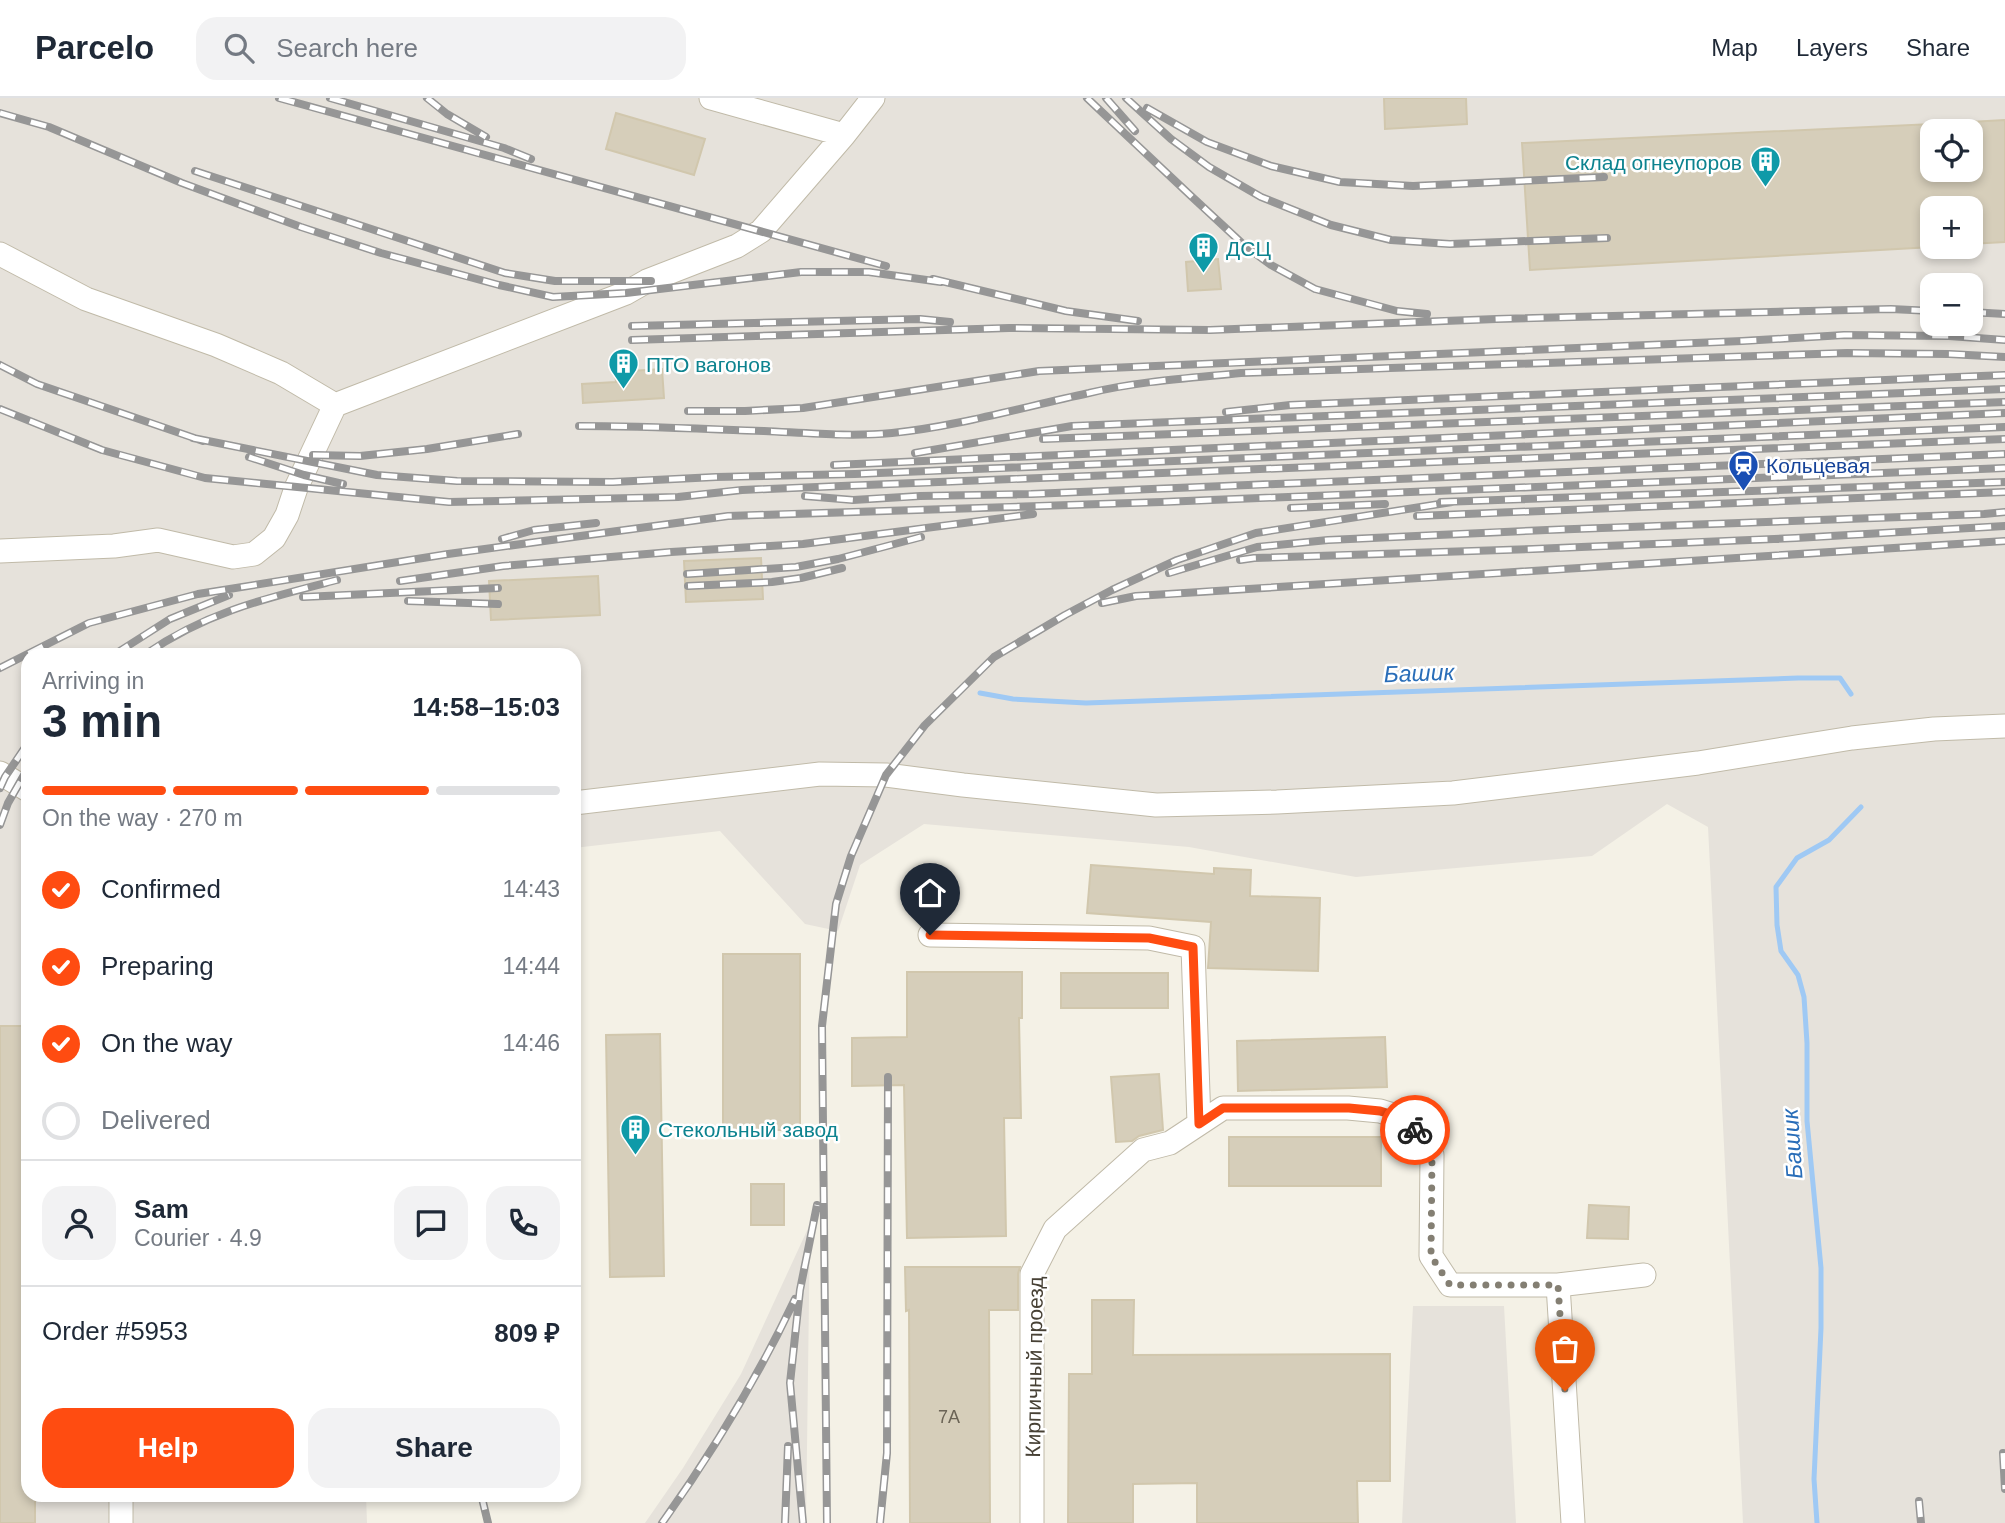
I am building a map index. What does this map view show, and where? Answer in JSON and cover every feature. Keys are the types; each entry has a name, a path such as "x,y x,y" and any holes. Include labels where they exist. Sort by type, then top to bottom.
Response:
{"street":[{"path":"711,98 736,102 844,135"},
{"path":"0,551 114,546 158,540 233,557 254,554 274,538 287,515 296,488 335,405 737,246 761,232 873,98"},
{"path":"0,254 86,299 216,345 281,373 335,405"},
{"path":"581,802 821,774 886,775 1156,806 1304,801 1453,793 1698,763 1852,738 1934,729 2005,726"},
{"path":"0,773 21,786"},
{"path":"930,935 1149,938 1193,947 1199,1124"},
{"name":"Кирпичный проезд","path":"1032,1523 1032,1273 1055,1229 1114,1174 1143,1150 1170,1143 1223,1108 1349,1108 1380,1111 1409,1120 1432,1156 1431,1256 1450,1285 1558,1285 1644,1275"},
{"path":"1558,1285 1573,1523"},
{"path":"121,1502 121,1523"}],"shaded area":[{"path":"0,98 2005,98 2005,1523 1743,1523 1708,827 1667,804 1592,856 1356,877 1189,847 924,824 860,865 838,931 805,924 720,831 581,847 581,648 21,648 21,1502 366,1502 367,1523 0,1523"},
{"path":"810,1224 806,1523 645,1523 683,1468 741,1374"},
{"path":"1413,1306 1504,1306 1516,1523 1402,1523"}],"building":[{"path":"1384,98 1466,98 1467,124 1385,129"},
{"path":"616,113 705,139 694,175 606,149"},
{"name":"Склад огнеупоров","path":"2005,120 2005,242 1983,243 1983,196 1920,196 1920,248 1530,270 1522,143 1920,125 1920,182 1983,182 1983,121"},
{"name":"ДСЦ","path":"1218,259 1221,289 1188,291 1186,262"},
{"name":"ПТО вагонов","path":"662,369 664,398 583,403 582,384 616,382 615,372"},
{"path":"761,558 763,599 686,602 684,561"},
{"path":"598,576 600,615 491,620 489,581"},
{"path":"1091,865 1214,874 1214,868 1251,870 1250,896 1320,898 1318,971 1208,968 1211,922 1087,913"},
{"path":"723,954 800,954 800,1130 723,1130"},
{"path":"907,972 1022,972 1022,1018 1019,1018 1021,1118 1004,1118 1006,1236 907,1238 904,1085 852,1086 852,1038 907,1037"},
{"path":"1061,973 1168,973 1168,1008 1061,1008"},
{"path":"0,1026 21,1026 21,1502 35,1502 35,1523 0,1523"},
{"name":"Стекольный завод","path":"660,1034 664,1276 610,1277 606,1035"},
{"path":"1385,1037 1387,1087 1238,1091 1237,1041"},
{"path":"1159,1074 1163,1130 1139,1136 1132,1141 1116,1142 1111,1077"},
{"path":"1229,1137 1381,1137 1381,1186 1229,1186"},
{"path":"751,1184 784,1184 784,1225 751,1225"},
{"path":"1589,1205 1629,1207 1628,1239 1587,1238"},
{"path":"905,1267 1020,1267 1018,1310 989,1310 990,1523 910,1523 909,1310 906,1311"},
{"path":"1092,1300 1134,1300 1133,1355 1390,1354 1390,1481 1357,1481 1358,1523 1197,1523 1197,1483 1133,1484 1133,1523 1068,1523 1069,1374 1092,1374"}],"waterway":[{"name":"Башик","path":"980,693 1013,699 1086,703 1840,678 1851,694"},
{"name":"Башик","path":"1817,1523 1814,1479 1821,1268 1807,1121 1807,1043 1804,997 1798,975 1781,951 1776,887 1797,858 1829,840 1861,807"}],"railway":[{"path":"279,98 886,266"},
{"path":"330,98 504,148 531,159"},
{"path":"427,98 447,114 486,137"},
{"path":"1087,98 1245,246 1271,265 1315,289 1397,311 1427,314"},
{"path":"1106,98 1135,131"},
{"path":"1126,98 1171,139 1209,167 1261,197 1331,225 1391,240 1450,244 1607,238"},
{"path":"1147,108 1207,142 1271,166 1340,182 1413,186 1604,177"},
{"path":"0,113 49,127 182,183 301,227 381,253 553,297 626,293 801,272 869,272 941,282"},
{"path":"195,171 505,273 555,281 651,281"},
{"path":"933,279 1066,311 1138,321"},
{"path":"632,340 1009,328 1210,330 1496,319 1920,310"},
{"path":"1983,313 2005,314"},
{"path":"632,326 920,319 950,322"},
{"path":"688,411 803,408 1039,371 1844,335 1949,336 2005,340"},
{"path":"579,426 876,434 942,426 1108,389 1165,380 1241,373 1847,353 2005,357"},
{"path":"0,365 37,384 203,441"},
{"path":"1226,412 1290,405 2005,375"},
{"path":"915,453 1072,426 2005,389"},
{"path":"1043,439 2005,402"},
{"path":"0,409 102,450 205,478 449,502 678,497 742,490 2005,439"},
{"path":"834,465 2005,413"},
{"path":"193,438 377,475 457,481 613,482 2005,427"},
{"path":"313,455 360,456 427,449 518,434"},
{"path":"805,496 853,500 1031,494 2005,454"},
{"path":"249,457 304,475 343,484"},
{"path":"40,648 89,623 198,594 448,554 728,516 1162,502 2005,468"},
{"path":"1441,502 2005,482"},
{"path":"1417,516 2005,492"},
{"path":"827,1523 822,1026 836,904 851,856 886,775 925,725 994,657 1112,590 1177,560 1256,533 1452,502"},
{"path":"1291,508 1385,504"},
{"path":"1169,573 1257,547 1328,540 2005,512"},
{"path":"400,581 503,566 803,544 1033,514"},
{"path":"502,539 534,530 596,523"},
{"path":"1240,560 1796,538 2005,526"},
{"path":"687,574 796,567 921,537"},
{"path":"1102,603 1136,596 2005,541"},
{"path":"688,586 772,582 842,568"},
{"path":"156,648 214,617 262,600 337,580"},
{"path":"303,597 498,588"},
{"path":"124,648 170,619 229,595"},
{"path":"408,601 498,604"},
{"path":"0,668 21,657"},
{"path":"0,788 21,753"},
{"path":"0,825 8,803 21,780"},
{"path":"880,1523 887,1453 888,1077"},
{"path":"803,1523 790,1383 800,1290 817,1205"},
{"path":"662,1523 733,1414 795,1299"},
{"path":"785,1523 788,1446"},
{"path":"2003,1453 2005,1489"},
{"path":"1919,1501 1921,1523"},
{"path":"483,1502 488,1523"}],"way so far":[{"path":"1415,1130 1432,1156 1431,1256 1450,1285 1558,1285 1565,1391"}],"place":[{"name":"Склад огнеупоров","path":"1765,189"},
{"name":"ДСЦ","path":"1203,275"},
{"name":"ПТО вагонов","path":"623,391"},
{"name":"Кольцевая","path":"1743,492"},
{"name":"Стекольный завод","path":"635,1156"}],"route":[{"path":"930,935 1149,938 1193,947 1199,1124 1223,1108 1349,1108 1380,1111 1409,1120 1415,1130"}]}
